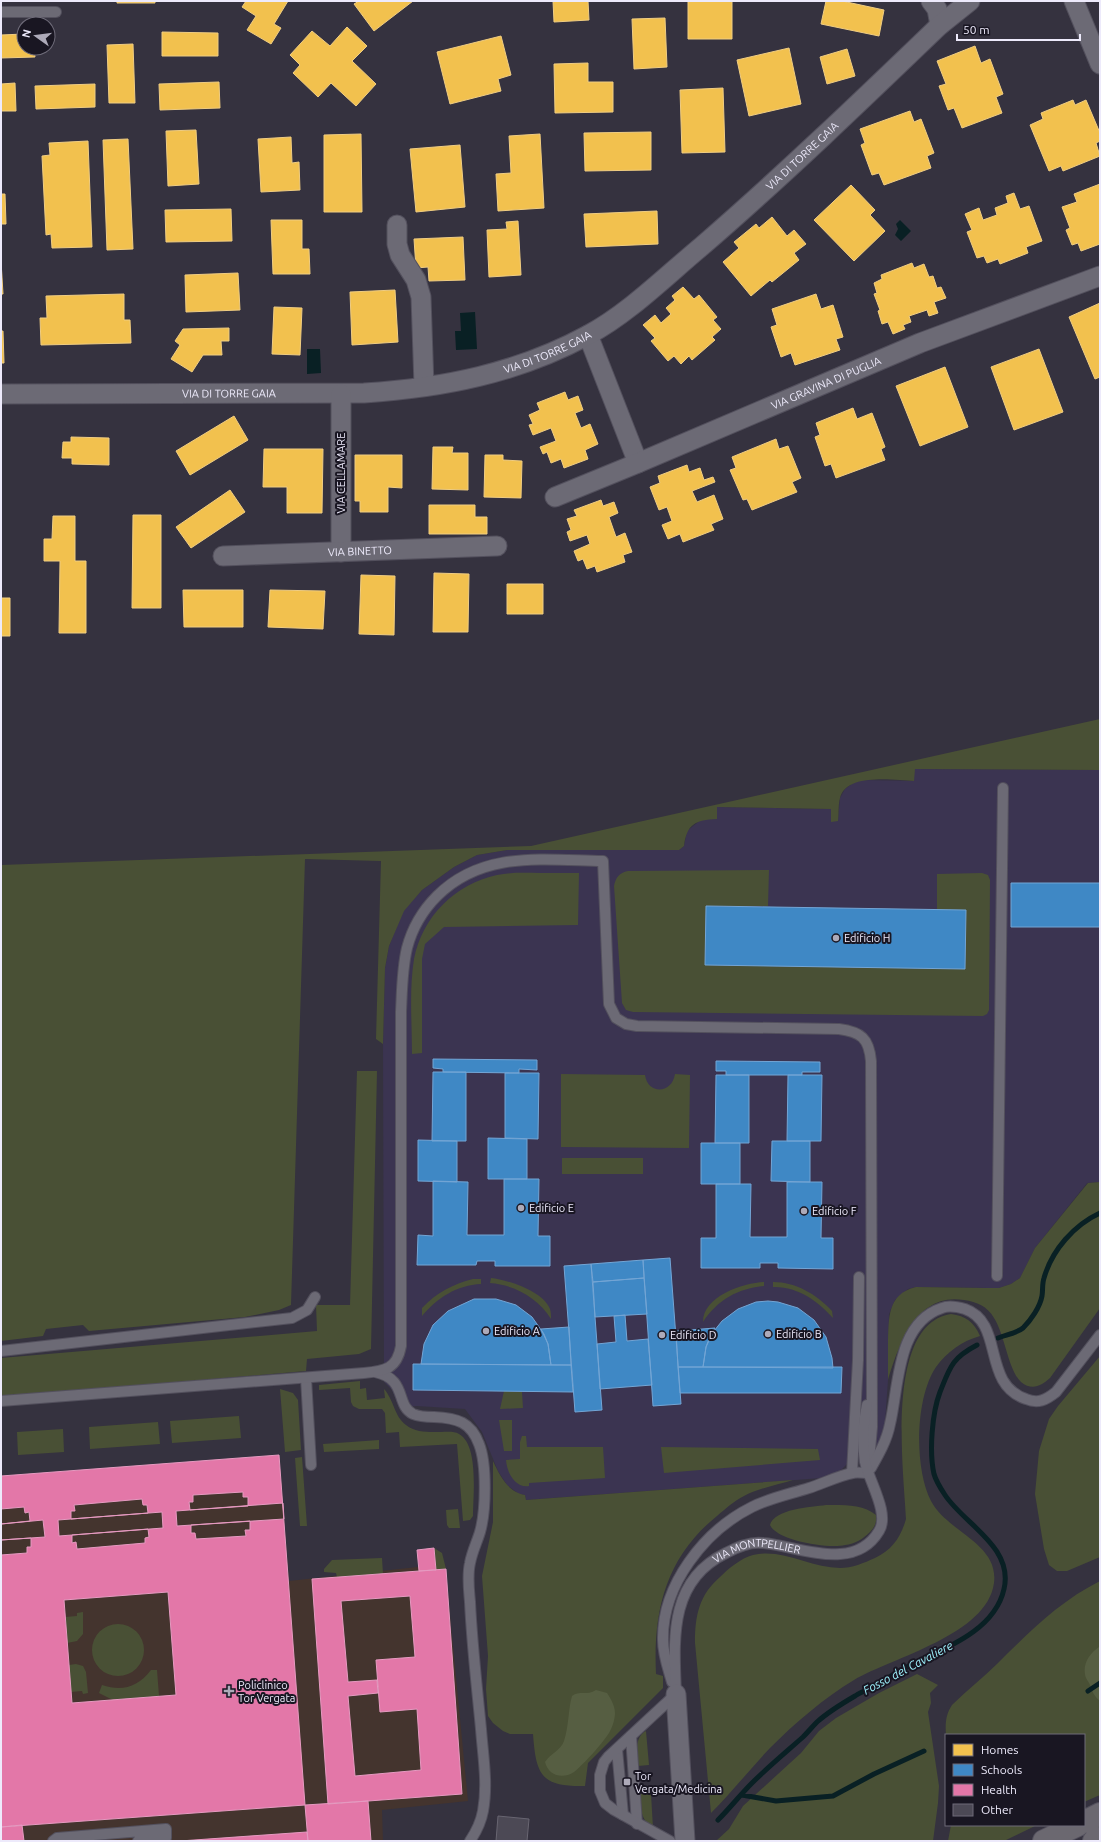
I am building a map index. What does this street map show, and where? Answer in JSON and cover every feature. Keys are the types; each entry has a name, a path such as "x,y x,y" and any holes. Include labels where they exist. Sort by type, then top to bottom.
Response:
{"street":[{"path":"931,1 937,9 940,25"},
{"name":"VIA DI TORRE GAIA","path":"1,394 341,394 376,392 481,377 501,372 535,360 588,335 635,301 716,234 795,162 940,25 970,1"},
{"path":"1074,1 1100,64"},
{"path":"397,225 397,244 402,262 416,280 421,297 424,386"},
{"name":"VIA GRAVINA DI PUGLIA","path":"555,497 920,344 1100,276"},
{"path":"588,335 638,463"},
{"name":"VIA CELLAMARE","path":"341,394 342,552"},
{"name":"VIA BINETTO","path":"223,556 498,546"},
{"name":"VIA MONTPELLIER","path":"676,1694 685,1841"},
{"path":"1085,1822 1100,1814"},
{"path":"1044,1841 1076,1826"},
{"path":"1094,1841 1100,1838"}],"lane":[{"path":"1,12 56,12"},
{"path":"997,1276 1002,788"},
{"name":"VIA MONTPELLIER","path":"375,1372 390,1368 398,1359 401,1346 401,1041 403,973 409,940 418,922 431,902 449,885 462,876 490,865 536,860 603,861 609,1004 616,1018 626,1024 637,1026 839,1029 862,1036 869,1047 871,1061 871,1388 863,1427 863,1448 868,1473 879,1501 882,1523 880,1530 875,1537 862,1547 846,1553 828,1555 770,1543 753,1542 717,1557 701,1570 686,1590 679,1611 675,1650 676,1694"},
{"path":"852,1473 858,1360 858,1277 870,1277"},
{"path":"1,1351 292,1318 307,1310 315,1297"},
{"path":"868,1473 887,1436 893,1413 897,1378 909,1340 919,1324 932,1313 943,1307 953,1307 968,1310 980,1317 986,1328 994,1361 1003,1381 1017,1395 1033,1402 1048,1398 1056,1392 1100,1335"},
{"path":"1,1401 375,1372 386,1374 395,1382 404,1404 413,1414 424,1417 454,1419 470,1428 479,1443 482,1452 483,1514 480,1532 470,1564 469,1573 470,1603 484,1764 485,1796 480,1822 470,1841"},
{"path":"306,1378 311,1465"},
{"name":"VIA MONTPELLIER","path":"676,1694 664,1654 664,1624 672,1595 679,1579 696,1554 724,1525 751,1507 852,1473 868,1473"},
{"path":"670,1841 637,1824 605,1803 600,1791 600,1775 604,1762 676,1694"},
{"path":"631,1736 637,1824"},
{"path":"617,1749 623,1815"},
{"path":"53,1841 57,1838 166,1829 166,1838 138,1841"}],"shaded area":[{"path":"900,220 911,231 901,241 895,235 898,229 896,224"},
{"path":"475,312 477,349 456,350 455,331 461,331 460,313"},
{"path":"307,349 320,349 321,373 307,374"},
{"path":"914,769 1100,770 1100,1182 1087,1183 1035,1248 1020,1278 1011,1284 999,1288 916,1287 908,1289 895,1300 889,1314 888,1380 883,1452 848,1457 847,1464 842,1469 822,1478 526,1500 525,1495 519,1494 507,1485 498,1471 482,1432 465,1409 417,1406 399,1408 392,1390 384,1382 383,1044 385,968 389,946 403,911 422,890 454,867 477,855 507,850 679,850 684,846 687,831 717,807 831,809 838,820 840,798 845,789 853,783 862,780 914,781"},
{"name":"Policlinico Tor Vergata","path":"279,1455 289,1581 445,1564 468,1801 382,1810 383,1841 1,1841 1,1476"}],"green space":[{"path":"1100,719 1100,770 915,769 914,781 883,779 861,781 851,785 844,790 840,798 838,821 831,822 831,809 717,807 717,819 698,822 693,825 687,833 684,846 679,850 507,850 477,855 454,867 422,890 404,911 389,946 385,968 383,1044 376,1039 381,861 305,859 291,1305 279,1310 245,1317 89,1331 83,1325 46,1329 43,1336 1,1341 1,865 531,846"},
{"path":"769,870 768,906 706,906 705,965 965,969 966,910 937,910 937,874 982,873 988,875 990,880 989,1010 987,1014 983,1016 633,1012 626,1010 622,1003 614,886 618,876 628,871"},
{"path":"508,873 579,873 578,925 444,927 425,944 422,959 422,1053 412,1054 411,995 414,959 424,929 443,905 454,894 467,886 482,879 497,875"},
{"path":"357,1071 377,1071 371,1349 359,1354 307,1359 306,1371 1,1397 1,1358 317,1331 316,1305 350,1305"},
{"path":"561,1074 645,1075 647,1082 651,1086 660,1090 665,1088 673,1081 675,1074 690,1075 689,1148 561,1147"},
{"path":"562,1158 643,1158 643,1174 562,1174"},
{"path":"1100,1182 1100,1308 1050,1378 1040,1385 1033,1387 1025,1385 1021,1382 1013,1369 998,1325 988,1310 973,1302 964,1300 948,1300 934,1304 922,1312 912,1324 898,1351 888,1380 890,1316 895,1301 900,1295 907,1290 916,1287 999,1288 1011,1284 1020,1278 1035,1248 1088,1183"},
{"path":"491,1278 515,1284 533,1292 546,1303 550,1309 551,1319 533,1299 517,1290 499,1284 490,1283"},
{"path":"473,1279 481,1279 481,1284 464,1287 448,1294 428,1309 422,1316 422,1308 433,1298 452,1286"},
{"path":"764,1282 764,1286 746,1289 729,1296 715,1307 703,1322 705,1313 717,1298 735,1288"},
{"path":"773,1282 790,1284 812,1294 832,1311 833,1318 814,1300 790,1289 773,1287"},
{"path":"951,1314 961,1316 969,1320 980,1336 961,1344 950,1352 936,1367 929,1380 924,1396 919,1433 922,1470 925,1487 931,1501 939,1512 980,1548 989,1558 993,1569 994,1583 988,1601 975,1617 957,1630 914,1653 871,1671 854,1680 821,1703 789,1729 770,1748 711,1813 695,1643 697,1615 703,1599 713,1584 739,1561 748,1556 775,1554 818,1565 844,1568 858,1565 875,1558 891,1547 901,1532 906,1519 902,1436 903,1403 907,1371 915,1344 930,1324"},
{"path":"1100,1356 1100,1557 1067,1571 1057,1571 1049,1565 1044,1549 1035,1494 1039,1451 1049,1419"},
{"path":"360,1381 360,1389 366,1388 367,1400 385,1398 384,1389 390,1398 396,1413 410,1428 423,1432 455,1432 465,1440 470,1449 474,1472 473,1516 470,1520 463,1521 457,1444 400,1447 399,1432 386,1433 385,1413 382,1409 359,1409 353,1406 351,1402 350,1388 319,1390 319,1385"},
{"path":"280,1389 293,1393 298,1400 301,1450 285,1452"},
{"path":"504,1391 522,1392 523,1408 500,1409"},
{"path":"239,1416 241,1438 172,1443 170,1421"},
{"path":"499,1420 512,1420 512,1451 504,1451"},
{"path":"158,1422 160,1444 90,1449 89,1427"},
{"path":"63,1429 64,1452 18,1455 17,1432"},
{"path":"522,1436 526,1436 527,1447 603,1447 605,1478 529,1483 529,1486 520,1485 510,1474 506,1460 520,1459 520,1442"},
{"path":"379,1440 379,1449 324,1452 323,1444"},
{"path":"661,1447 818,1449 820,1460 664,1473"},
{"path":"302,1457 307,1526 300,1526 295,1458"},
{"path":"493,1461 509,1487 514,1491 525,1495 526,1500 793,1480 756,1491 737,1500 700,1532 686,1549 674,1567 666,1586 657,1628 656,1674 663,1676 663,1688 588,1763 585,1786 570,1786 550,1781 539,1769 536,1760 533,1734 510,1734 503,1731 493,1723 488,1716 486,1689 488,1656 482,1576 493,1522"},
{"path":"826,1505 852,1506 871,1511 876,1515 875,1524 870,1532 859,1541 852,1544 837,1546 816,1545 793,1539 775,1531 770,1525 778,1515 786,1512"},
{"path":"458,1509 460,1528 449,1528 447,1525 446,1510"},
{"path":"434,1548 442,1553 446,1569 436,1570"},
{"path":"382,1558 383,1574 337,1577 336,1573 324,1572 324,1569 332,1560"},
{"path":"1100,1581 1100,1795 1085,1802 1085,1734 946,1734 946,1723 948,1712 952,1705 963,1694 1033,1629 1058,1608 1085,1589"},
{"path":"83,1612 83,1634 77,1641 67,1643 65,1617 77,1616 77,1613"},
{"path":"118,1624 128,1626 136,1632 142,1640 144,1650 142,1660 136,1668 128,1674 118,1676 108,1674 100,1668 94,1660 92,1650 94,1640 100,1632 108,1626"},
{"path":"1099,1647 1100,1701 1096,1698 1089,1684 1085,1670 1086,1662 1093,1652"},
{"path":"76,1664 83,1666 86,1672 88,1693 83,1694 82,1691 71,1692 69,1665"},
{"path":"151,1670 157,1670 159,1696 113,1700 99,1693 102,1685 123,1688 135,1684 146,1676"},
{"path":"917,1674 938,1685 930,1693 931,1703 928,1712 939,1786 933,1841 716,1841 729,1829 743,1806 801,1753 819,1731 836,1718 879,1693"},
{"path":"596,1690 607,1693 614,1705 614,1722 608,1735 574,1772 565,1776 552,1773 545,1762 563,1744 567,1730 572,1696 577,1693 589,1693"},
{"path":"646,1731 649,1765 638,1766 638,1742 642,1734"},
{"path":"640,1794 651,1794 653,1828 643,1817"},
{"path":"951,1826 1035,1826 1004,1841 948,1841"}],"building: Homes":[{"path":"117,1 155,1 155,3 117,3"},
{"path":"246,1 288,1 274,24 281,28 271,44 247,30 256,16 242,7"},
{"path":"359,1 413,1 374,31 354,4"},
{"path":"553,1 588,1 589,20 554,22"},
{"path":"688,1 732,1 732,39 688,39"},
{"path":"826,1 842,1 884,10 879,36 821,24"},
{"path":"665,18 667,67 634,69 632,19"},
{"path":"347,27 367,46 352,61 376,84 356,106 331,83 318,97 293,73 300,65 290,55 312,31 330,46"},
{"path":"162,32 218,33 218,56 162,56"},
{"path":"16,34 16,56 35,57 1,58 1,35"},
{"path":"501,36 511,75 498,79 501,91 450,104 437,52"},
{"path":"133,44 135,103 109,103 107,45"},
{"path":"975,46 981,63 990,59 1003,94 996,97 1002,113 962,128 954,108 948,110 939,86 946,84 937,61"},
{"path":"789,48 801,104 749,116 737,60"},
{"path":"847,49 855,76 827,84 820,57"},
{"path":"588,63 588,82 613,82 613,112 555,113 554,64"},
{"path":"219,82 220,108 160,110 159,84"},
{"path":"15,83 16,111 1,111 1,84"},
{"path":"95,84 95,107 36,109 35,86"},
{"path":"723,88 725,152 682,153 680,90"},
{"path":"1073,100 1075,105 1086,100 1100,133 1100,141 1096,143 1100,156 1063,171 1061,166 1049,171 1030,125 1043,119 1041,113"},
{"path":"910,111 914,122 921,119 934,153 927,156 931,168 884,185 879,173 872,175 861,145 865,143 860,129"},
{"path":"196,130 199,184 168,186 166,131"},
{"path":"651,132 651,170 585,171 584,133"},
{"path":"361,134 362,212 324,212 324,135"},
{"path":"540,134 544,208 498,211 496,174 511,173 509,136"},
{"path":"291,137 292,163 299,162 300,190 261,192 258,139"},
{"path":"128,139 133,249 107,250 103,140"},
{"path":"88,141 92,247 52,248 51,234 46,235 42,156 50,155 49,143"},
{"path":"460,145 465,207 416,212 410,149"},
{"path":"1100,184 1100,244 1081,251 1078,243 1072,245 1066,230 1070,228 1062,207 1077,202 1074,194"},
{"path":"851,185 875,210 870,215 885,231 854,261 814,220"},
{"path":"1014,193 1020,209 1029,206 1042,241 1026,247 1028,253 1000,264 998,259 987,263 984,256 977,258 967,232 972,230 965,214 979,208 983,220 997,215 995,208 1008,203 1006,196"},
{"path":"1,194 5,194 6,224 1,224"},
{"path":"231,209 232,241 166,242 165,210"},
{"path":"657,211 658,244 586,247 584,214"},
{"path":"772,217 787,236 794,230 806,244 794,253 799,260 772,282 770,280 751,296 723,262 739,248 734,242 756,224 759,228"},
{"path":"271,220 302,220 302,249 309,249 310,274 273,274"},
{"path":"518,221 521,275 489,277 487,230 507,229 506,222"},
{"path":"463,237 465,280 429,281 428,267 416,268 414,239"},
{"path":"1,261 3,294 1,294"},
{"path":"912,263 914,268 924,264 929,277 933,276 937,288 941,287 946,298 934,302 938,313 929,316 927,310 909,316 911,322 903,325 905,329 893,334 888,322 882,324 878,311 880,310 874,294 877,293 874,283 882,279 881,275"},
{"path":"238,273 240,310 186,312 185,275"},
{"path":"683,287 694,299 699,295 717,317 713,320 721,329 712,337 715,340 692,360 689,356 681,364 674,356 668,361 651,341 655,338 643,325 655,315 661,323 671,314 666,308 675,300 672,296"},
{"path":"395,290 398,342 352,345 350,292"},
{"path":"124,294 124,320 130,320 131,343 41,345 40,318 47,318 46,296"},
{"path":"816,294 821,309 833,305 843,337 836,339 840,350 795,365 791,353 781,357 771,327 777,325 772,309"},
{"path":"1100,303 1100,377 1095,379 1069,317"},
{"path":"274,307 302,308 300,355 272,354"},
{"path":"229,328 229,341 221,341 222,355 203,355 192,372 171,359 180,345 175,341 183,329"},
{"path":"1,331 3,331 4,363 1,363"},
{"path":"1039,349 1063,412 1014,430 991,367"},
{"path":"945,367 968,427 920,446 896,386"},
{"path":"565,392 568,400 578,396 583,410 575,413 581,428 590,424 598,444 585,450 588,459 564,468 561,459 551,463 547,452 543,454 540,447 556,441 551,428 533,435 529,425 533,424 529,415 540,410 537,403"},
{"path":"853,408 857,419 872,413 885,447 881,449 885,460 836,478 831,464 825,466 815,437 820,435 816,423"},
{"path":"234,416 248,440 190,475 176,451"},
{"path":"71,437 109,438 109,465 72,464 72,458 62,458 63,442 71,442"},
{"path":"776,439 779,449 788,446 801,478 792,482 797,492 752,510 747,499 743,500 730,470 736,468 732,457"},
{"path":"433,447 453,447 452,453 468,453 468,490 432,489"},
{"path":"264,449 323,449 322,513 287,513 287,487 263,487"},
{"path":"355,455 402,455 402,488 388,487 388,512 360,512 360,501 355,501"},
{"path":"485,455 503,455 503,460 522,461 521,498 484,497"},
{"path":"687,465 689,472 700,468 704,480 713,477 715,482 692,491 697,502 714,495 723,519 711,524 714,530 683,542 680,534 668,539 662,525 672,521 667,507 659,510 650,487 660,483 658,476"},
{"path":"230,490 245,512 191,548 176,527"},
{"path":"601,500 603,506 614,502 618,513 609,517 616,537 625,533 632,552 623,555 625,562 597,572 595,566 587,569 583,559 578,561 574,551 590,544 587,535 570,541 567,532 571,530 567,519 577,516 574,510"},
{"path":"429,505 475,505 475,517 487,517 487,534 429,534"},
{"path":"133,515 161,515 161,608 132,608"},
{"path":"53,516 75,516 75,561 86,561 86,633 59,633 60,561 44,561 44,539 52,539"},
{"path":"434,573 469,574 468,632 433,632"},
{"path":"361,575 395,576 394,635 359,634"},
{"path":"507,584 543,584 543,614 507,614"},
{"path":"183,590 243,590 243,627 184,627"},
{"path":"270,590 325,591 323,629 268,627"},
{"path":"1,598 10,598 10,636 1,636"}],"building: Schools":[{"path":"1011,883 1100,883 1100,927 1011,927"},
{"name":"Edificio H","path":"706,906 966,910 965,969 705,965"},
{"path":"433,1059 537,1060 537,1070 519,1069 519,1073 443,1072 443,1069 433,1068"},
{"path":"716,1061 820,1062 820,1072 802,1072 802,1075 726,1075 726,1071 716,1071"},
{"path":"433,1072 466,1072 466,1141 432,1141"},
{"path":"505,1073 539,1073 538,1139 505,1138"},
{"path":"716,1075 749,1075 749,1143 715,1143"},
{"path":"788,1075 822,1075 821,1141 787,1141"},
{"name":"Edificio E","path":"488,1138 527,1139 527,1179 488,1179"},
{"path":"418,1140 457,1141 457,1182 418,1181"},
{"name":"Edificio F","path":"772,1141 810,1141 810,1182 771,1181"},
{"path":"701,1143 740,1143 740,1184 701,1184"},
{"name":"Edificio E","path":"504,1179 539,1179 538,1236 550,1236 550,1266 495,1266 495,1261 477,1261 476,1265 417,1265 418,1235 433,1236 433,1181 468,1182 467,1235 504,1235"},
{"name":"Edificio F","path":"787,1182 822,1182 821,1238 833,1238 833,1269 778,1268 778,1263 760,1263 760,1268 701,1268 701,1238 716,1238 716,1184 751,1184 750,1237 787,1237"},
{"name":"Edificio D","path":"670,1258 681,1404 653,1406 643,1260"},
{"path":"643,1260 644,1278 593,1282 591,1264"},
{"path":"591,1264 602,1410 575,1412 564,1266"},
{"name":"Edificio D","path":"644,1278 647,1314 595,1317 593,1282"},
{"name":"Edificio A","path":"474,1299 496,1299 516,1305 532,1317 544,1334 548,1344 551,1365 421,1364 424,1344 433,1325 448,1311"},
{"name":"Edificio B","path":"756,1302 778,1302 798,1308 814,1320 826,1337 832,1358 833,1368 703,1367 706,1347 710,1336 722,1321 738,1309"},
{"name":"Edificio D","path":"625,1315 627,1341 648,1339 652,1385 600,1389 597,1344 616,1342 614,1316"},
{"path":"569,1327 571,1365 551,1365 548,1344 541,1329"},
{"path":"715,1328 706,1347 703,1367 678,1367 676,1331"},
{"name":"Edificio A","path":"413,1364 571,1365 573,1392 413,1390"},
{"name":"Edificio B","path":"678,1367 842,1367 841,1393 680,1393"}],"building: Health":[{"name":"Policlinico Tor Vergata","path":"279,1455 305,1805 1,1827 1,1555 27,1553 27,1547 31,1547 31,1538 1,1540 1,1524 30,1521 29,1512 25,1513 24,1507 1,1509 1,1476","holes":["243,1492 243,1497 248,1497 248,1506 190,1510 189,1502 193,1502 193,1495","142,1499 143,1505 147,1505 148,1513 71,1519 71,1511 75,1511 74,1505","250,1521 250,1530 245,1530 246,1536 196,1539 195,1533 191,1533 191,1525","148,1529 149,1537 145,1538 145,1543 77,1549 76,1542 72,1543 72,1535","168,1592 176,1695 72,1703 64,1600"]},
{"path":"283,1503 284,1519 177,1526 176,1511"},
{"path":"162,1512 163,1528 59,1536 58,1520"},
{"path":"43,1520 45,1537 1,1540 1,1524"},
{"path":"434,1548 436,1570 419,1571 417,1550"},
{"path":"446,1569 462,1794 328,1804 312,1579","holes":["410,1596 415,1657 376,1660 380,1712 417,1709 421,1770 355,1776 348,1696 378,1693 377,1680 348,1682 341,1601"]},
{"path":"368,1801 371,1841 308,1841 305,1805"},
{"path":"22,1825 24,1841 1,1841 1,1827"},
{"path":"307,1832 308,1841 180,1841"}],"building: Other":[{"path":"498,1816 529,1819 527,1841 496,1841"}],"waterway":[{"name":"Fosso del Cavaliere","path":"998,1338 1020,1330 1029,1321 1039,1305 1042,1296 1044,1278 1052,1258 1058,1248 1081,1224 1100,1213"},
{"name":"Fosso del Cavaliere","path":"718,1820 758,1777 803,1737 825,1715 898,1672 962,1639 977,1629 989,1618 998,1605 1004,1589 1005,1574 1002,1561 995,1548 953,1506 940,1488 932,1465 933,1421 940,1392 946,1376 953,1364 962,1354 977,1345"},
{"path":"1088,1691 1100,1683"},
{"path":"742,1795 776,1801 833,1796 874,1774 924,1751"}],"place":[{"name":"Edificio H","path":"836,938"},
{"name":"Edificio E","path":"521,1208"},
{"name":"Edificio F","path":"804,1211"},
{"name":"Edificio A","path":"486,1331"},
{"name":"Edificio B","path":"768,1334"},
{"name":"Edificio D","path":"662,1335"},
{"name":"Policlinico Tor Vergata","path":"229,1691"},
{"name":"Tor Vergata/Medicina","path":"627,1782"}]}
